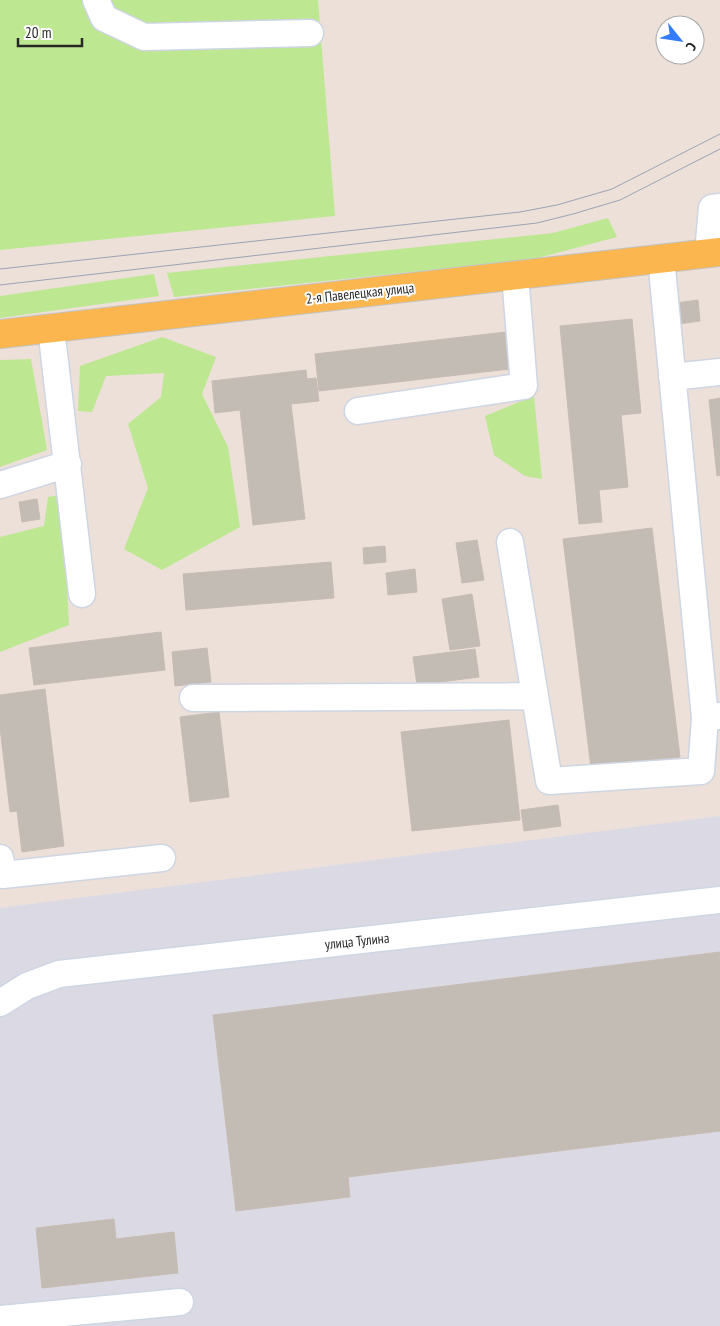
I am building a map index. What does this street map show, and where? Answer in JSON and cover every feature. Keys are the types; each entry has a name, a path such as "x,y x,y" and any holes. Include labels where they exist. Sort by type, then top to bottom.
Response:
{"main road":[{"name":"2-я Павелецкая улица","path":"0,334 714,252"}],"street":[{"path":"96,0 104,18 144,37 310,34"},
{"path":"714,252 717,206"},
{"path":"510,542 549,781 701,772 712,717 672,377 661,258"},
{"path":"358,411 524,386 516,275"},
{"path":"51,328 82,594"},
{"path":"672,377 720,372"},
{"path":"0,485 68,464"},
{"path":"193,698 535,696"},
{"path":"0,858 3,874 162,858"},
{"name":"улица Тулина","path":"0,1003 27,986 60,974 720,900"},
{"path":"0,1319 180,1302"}],"shaded area":[{"path":"720,816 720,1326 0,1326 0,908"}],"green space":[{"path":"0,0 318,0 335,216 0,250"},
{"path":"608,218 617,237 534,259 174,297 167,273 553,233"},
{"path":"154,274 159,296 0,318 0,296"},
{"path":"162,337 216,357 202,394 228,447 240,527 162,570 124,549 148,488 128,424 161,397 164,373 106,376 92,412 78,411 80,366"},
{"path":"31,359 47,450 0,467 0,360"},
{"path":"534,396 542,479 525,476 494,455 485,416"},
{"path":"62,495 69,625 0,652 0,537 44,526 48,497"}],"building":[{"path":"698,300 700,321 678,324 676,303"},
{"path":"632,319 641,413 621,415 628,487 599,490 602,522 579,524 560,326"},
{"path":"506,332 510,369 319,391 315,354"},
{"path":"306,370 307,379 316,378 319,401 291,404 305,519 253,525 240,410 215,413 212,381"},
{"path":"720,398 720,475 717,476 709,400"},
{"path":"37,499 40,519 22,522 19,502"},
{"path":"652,528 680,757 591,768 563,539"},
{"path":"477,540 484,580 462,583 456,543"},
{"path":"385,546 386,562 364,564 363,548"},
{"path":"331,562 334,598 186,610 183,574"},
{"path":"415,569 417,592 388,595 386,573"},
{"path":"472,594 480,646 450,650 442,599"},
{"path":"161,632 165,670 34,685 29,648"},
{"path":"207,648 211,682 175,686 172,652"},
{"path":"475,649 479,677 417,685 413,657"},
{"path":"45,689 64,846 22,852 17,811 10,812 0,728 0,695"},
{"path":"219,712 229,797 190,802 180,717"},
{"path":"509,720 520,820 412,831 401,732"},
{"path":"558,805 561,826 524,831 521,810"},
{"path":"720,952 720,1131 348,1177 350,1197 236,1211 213,1015"},
{"path":"114,1219 116,1239 174,1232 178,1273 42,1288 36,1228"}],"tram line":[{"path":"0,269 520,212 557,205 612,189 720,134"},
{"path":"0,285 537,223 620,200 720,149"}]}
